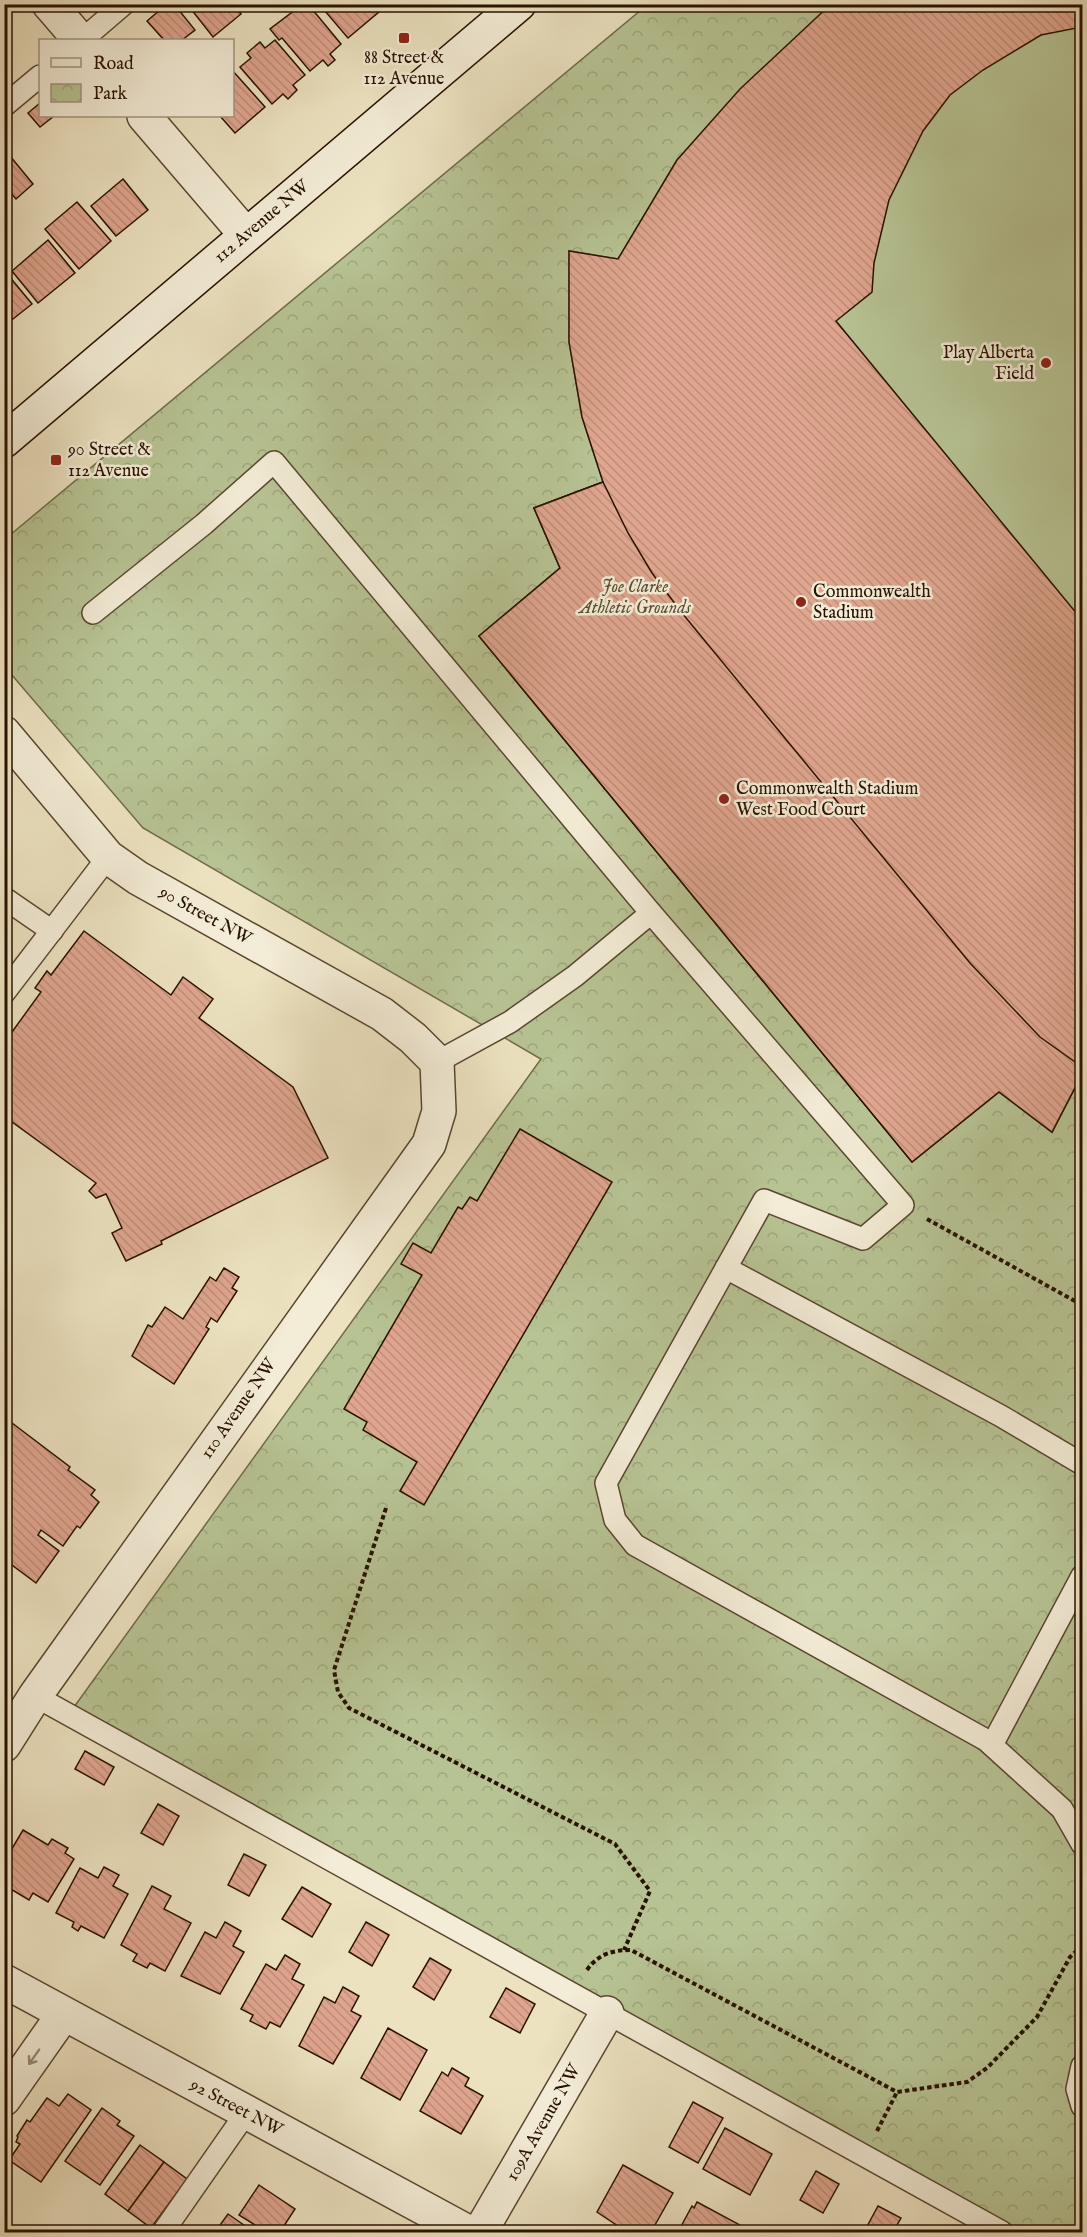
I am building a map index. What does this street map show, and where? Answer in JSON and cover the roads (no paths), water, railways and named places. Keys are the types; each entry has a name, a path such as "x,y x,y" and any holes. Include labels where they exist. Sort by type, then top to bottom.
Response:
{"street":[{"path":"49,4 80,39"},
{"name":"112 Avenue NW","path":"4,441 519,4"},
{"path":"145,117 246,235"},
{"name":"90 Street NW","path":"4,733 108,857 138,878 382,1014 413,1038 436,1062"},
{"name":"110 Avenue NW","path":"4,1745 35,1696 429,1144 439,1111 436,1062"},
{"name":"92 Street NW","path":"4,1981 63,2015 468,2232"},
{"name":"109A Avenue NW","path":"480,2232 607,2013"},
{"path":"4,2099 63,2015"}],"lane":[{"path":"82,39 124,4"},
{"path":"4,106 39,77"},
{"path":"93,613 204,524 274,462 651,913 903,1205 863,1239 764,1200 606,1483 615,1520 635,1545 992,1745 1062,1809 1083,1844"},
{"path":"4,993 108,857"},
{"path":"4,898 52,931"},
{"path":"436,1062 510,1022 575,976 651,913"},
{"path":"726,1268 1001,1416 1083,1464"},
{"path":"992,1745 1083,1576"},
{"path":"35,1696 1002,2232"},
{"path":"1083,2066 1077,2089 1083,2106"},
{"path":"163,2232 246,2113"}],"place":[{"name":"88 Street & 112 Avenue","path":"404,38"},
{"name":"Play Alberta Field","path":"1046,363"},
{"name":"90 Street & 112 Avenue","path":"56,460"},
{"name":"Commonwealth Stadium","path":"801,602"},
{"name":"Commonwealth Stadium West Food Court","path":"724,799"}],"park label":[{"name":"Joe Clarke Athletic Grounds","path":"635,597"}]}
